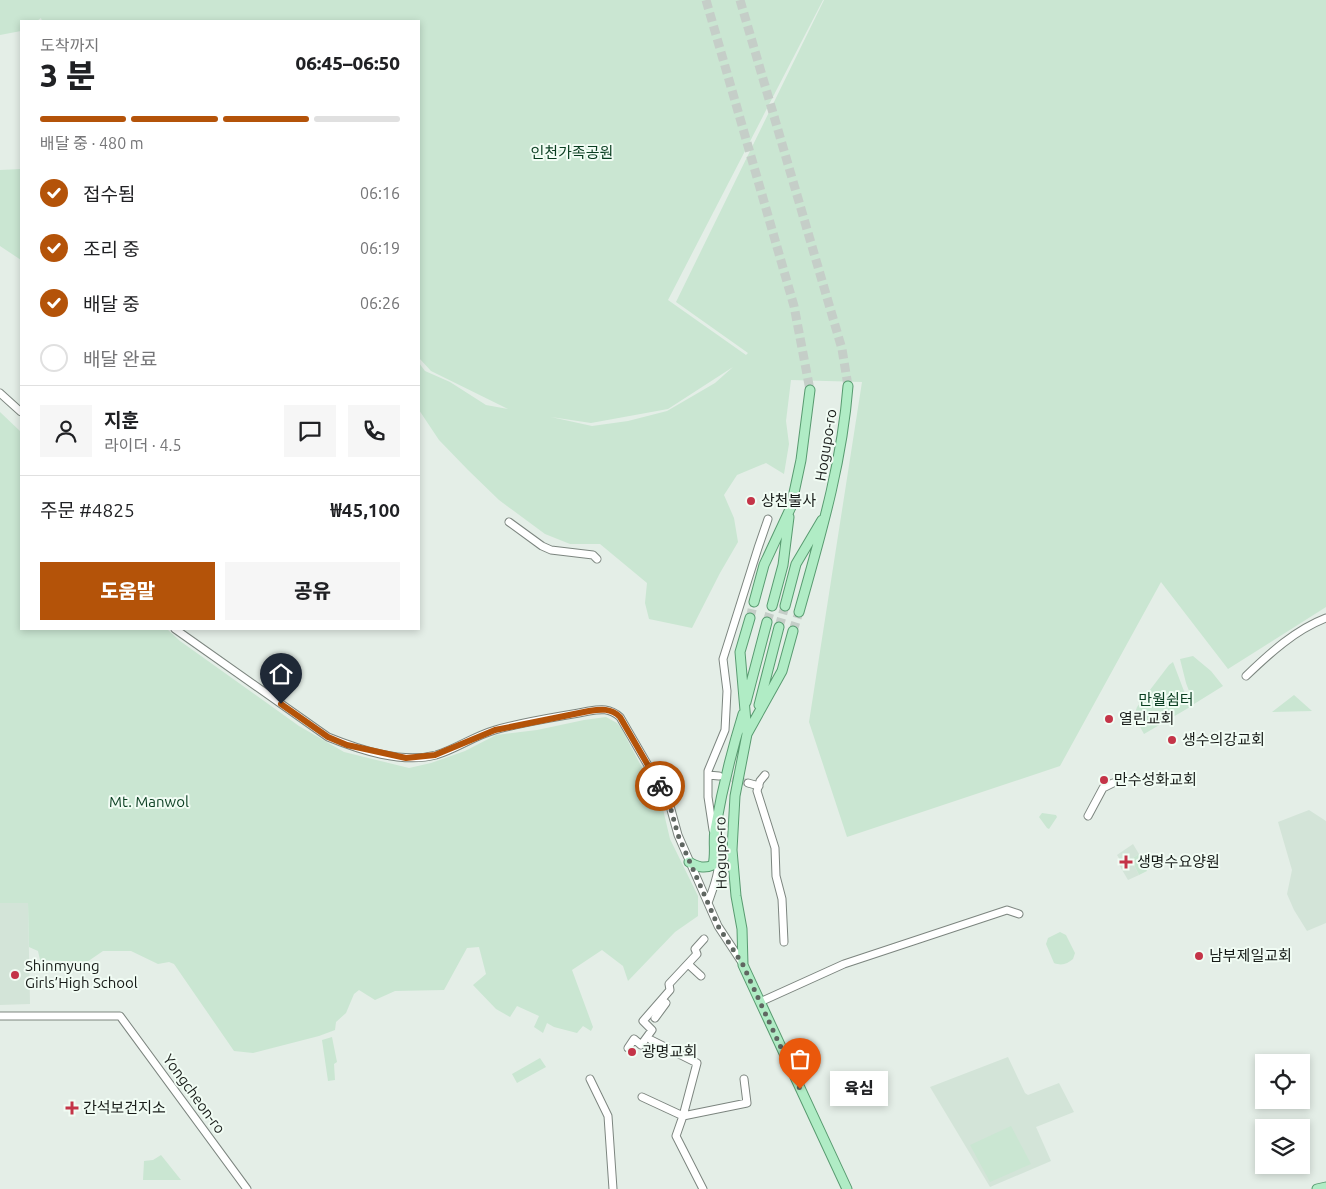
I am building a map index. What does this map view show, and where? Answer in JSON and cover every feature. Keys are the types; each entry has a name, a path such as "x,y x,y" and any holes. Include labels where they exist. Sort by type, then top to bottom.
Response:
{"main road":[{"name":"Hogupo-ro","path":"799,612 828,509 845,421 848,386"},
{"name":"Hogupo-ro","path":"772,606 783,565 790,507 801,460 810,390"},
{"name":"Hogupo-ro","path":"754,602 764,565 790,507"},
{"name":"Hogupo-ro","path":"785,606 796,564 828,509"},
{"name":"Hogupo-ro","path":"750,618 740,652 747,734 735,796 732,850 736,896 742,929 743,965 847,1189"},
{"name":"Hogupo-ro","path":"744,709 768,622"},
{"name":"Hogupo-ro","path":"756,718 779,627"},
{"name":"Hogupo-ro","path":"747,734 782,671 793,631"},
{"path":"689,862 698,868 708,867 713,864 715,856 714,836 725,775 744,709"},
{"path":"1317,1189 1326,1187"}],"street":[{"path":"0,393 20,411"},
{"path":"708,903 718,876 720,864 708,796 708,770 725,730 727,691 723,659 768,519"},
{"path":"508,522 542,546 551,550 593,555 597,559"},
{"path":"1246,676 1284,641 1326,618"},
{"path":"176,630 328,737 347,745 396,757 406,758 435,755 495,730 589,711 602,709 615,713 620,717 664,793 670,806 678,835 718,926 743,965"},
{"path":"708,775 719,776"},
{"path":"765,775 757,791 758,800 775,848 776,876 782,899 784,942"},
{"path":"748,783 759,786"},
{"path":"1088,816 1103,788 1113,783"},
{"path":"760,1002 844,964 1007,910 1019,914"},
{"path":"628,1048 634,1039 641,1045 652,1030 643,1021 670,990 670,984 698,954 695,949 704,939"},
{"path":"688,964 701,976"},
{"path":"655,1018 666,1003 662,1000"},
{"name":"Yongcheon-ro","path":"0,1016 116,1014 120,1016 247,1189"},
{"path":"651,1040 696,1063 676,1136 702,1189"},
{"path":"590,1079 608,1116 613,1189"},
{"path":"642,1097 682,1116 747,1103 744,1079"}],"shaded area":[{"path":"1309,810 1326,821 1326,923 1307,931 1287,894 1292,870 1278,822"},
{"name":"생명수요양원","path":"1133,844 1139,854 1131,859 1139,875 1128,880 1118,863 1120,860 1117,855"},
{"name":"Shinmyung Girls’High School","path":"0,903 28,903 30,1004 0,1005"},
{"path":"1008,1057 1025,1093 1028,1095 1059,1083 1074,1112 1036,1127 1051,1161 990,1187 930,1087"}],"green space":[{"name":"인천가족공원","path":"0,0 823,0 668,300 746,355 748,353 676,302 824,0 1326,0 1326,607 1228,669 1161,582 1060,766 847,837 809,722 862,382 791,380 786,421 789,444 784,474 766,463 737,475 724,495 734,518 738,542 692,628 649,619 645,603 647,583 600,544 570,544 545,534 499,500 439,440 420,412 420,364 425,371 450,382 486,405 508,409 431,371 420,359 420,20 42,20 41,18 38,20 20,20 20,31 0,35","holes":["733,367 715,383 667,411 628,421 592,426 551,417 591,423 668,409"]},
{"path":"20,169 20,259 0,246 0,170"},
{"name":"Mt. Manwol","path":"0,412 20,431 20,630 168,630 180,641 299,726 344,752 409,768 431,763 465,751 496,735 537,730 606,717 617,723 621,728 662,805 670,839 698,896 698,916 675,932 628,981 623,966 602,950 572,970 593,1027 591,1031 583,1026 577,1033 554,1027 547,1023 543,1033 534,1027 539,1016 517,1006 510,1017 496,1009 473,985 486,974 479,947 467,948 444,990 395,991 375,1000 359,990 354,994 346,1013 336,1022 335,1030 253,1053 234,1051 174,964 169,962 158,964 131,951 103,951 87,962 40,960 38,951 29,947 28,903 0,903"},
{"path":"1193,656 1211,671 1223,686 1194,704 1180,659"},
{"name":"만월쉼터","path":"1173,662 1190,707 1144,734 1134,716 1137,707"},
{"path":"1294,695 1312,711 1272,712"},
{"path":"1042,813 1056,815 1057,817 1049,829 1039,817"},
{"path":"1139,854 1147,871 1139,875 1131,859"},
{"path":"1060,932 1066,935 1075,953 1073,959 1066,963 1057,964 1054,963 1046,944 1048,938"},
{"path":"332,1037 337,1062 334,1064 335,1080 328,1081 322,1040"},
{"path":"540,1058 546,1067 517,1083 512,1074"},
{"path":"1011,1126 1031,1164 990,1182 970,1145"},
{"path":"161,1155 181,1180 143,1180 144,1161 153,1160"}],"tunnel":[{"path":"706,0 794,306 810,390"},
{"path":"740,0 842,349 848,386"},
{"path":"750,618 754,602"},
{"path":"767,622 772,606"},
{"path":"779,627 785,606"},
{"path":"793,631 799,612"},
{"path":"722,776 748,783"}],"way so far":[{"path":"660,786 670,806 678,835 718,926 743,965 800,1089"}],"place":[{"name":"상천불사","path":"751,501"},
{"name":"열린교회","path":"1109,719"},
{"name":"생수의강교회","path":"1172,740"},
{"name":"만수성화교회","path":"1104,780"},
{"name":"생명수요양원","path":"1126,862"},
{"name":"남부제일교회","path":"1199,956"},
{"name":"Shinmyung Girls’High School","path":"15,975"},
{"name":"광명교회","path":"632,1052"},
{"name":"육심","path":"800,1089"},
{"name":"간석보건지소","path":"72,1108"}],"route":[{"path":"281,704 328,737 347,745 406,758 435,755 495,730 602,709 611,711 620,717 660,786"}]}
